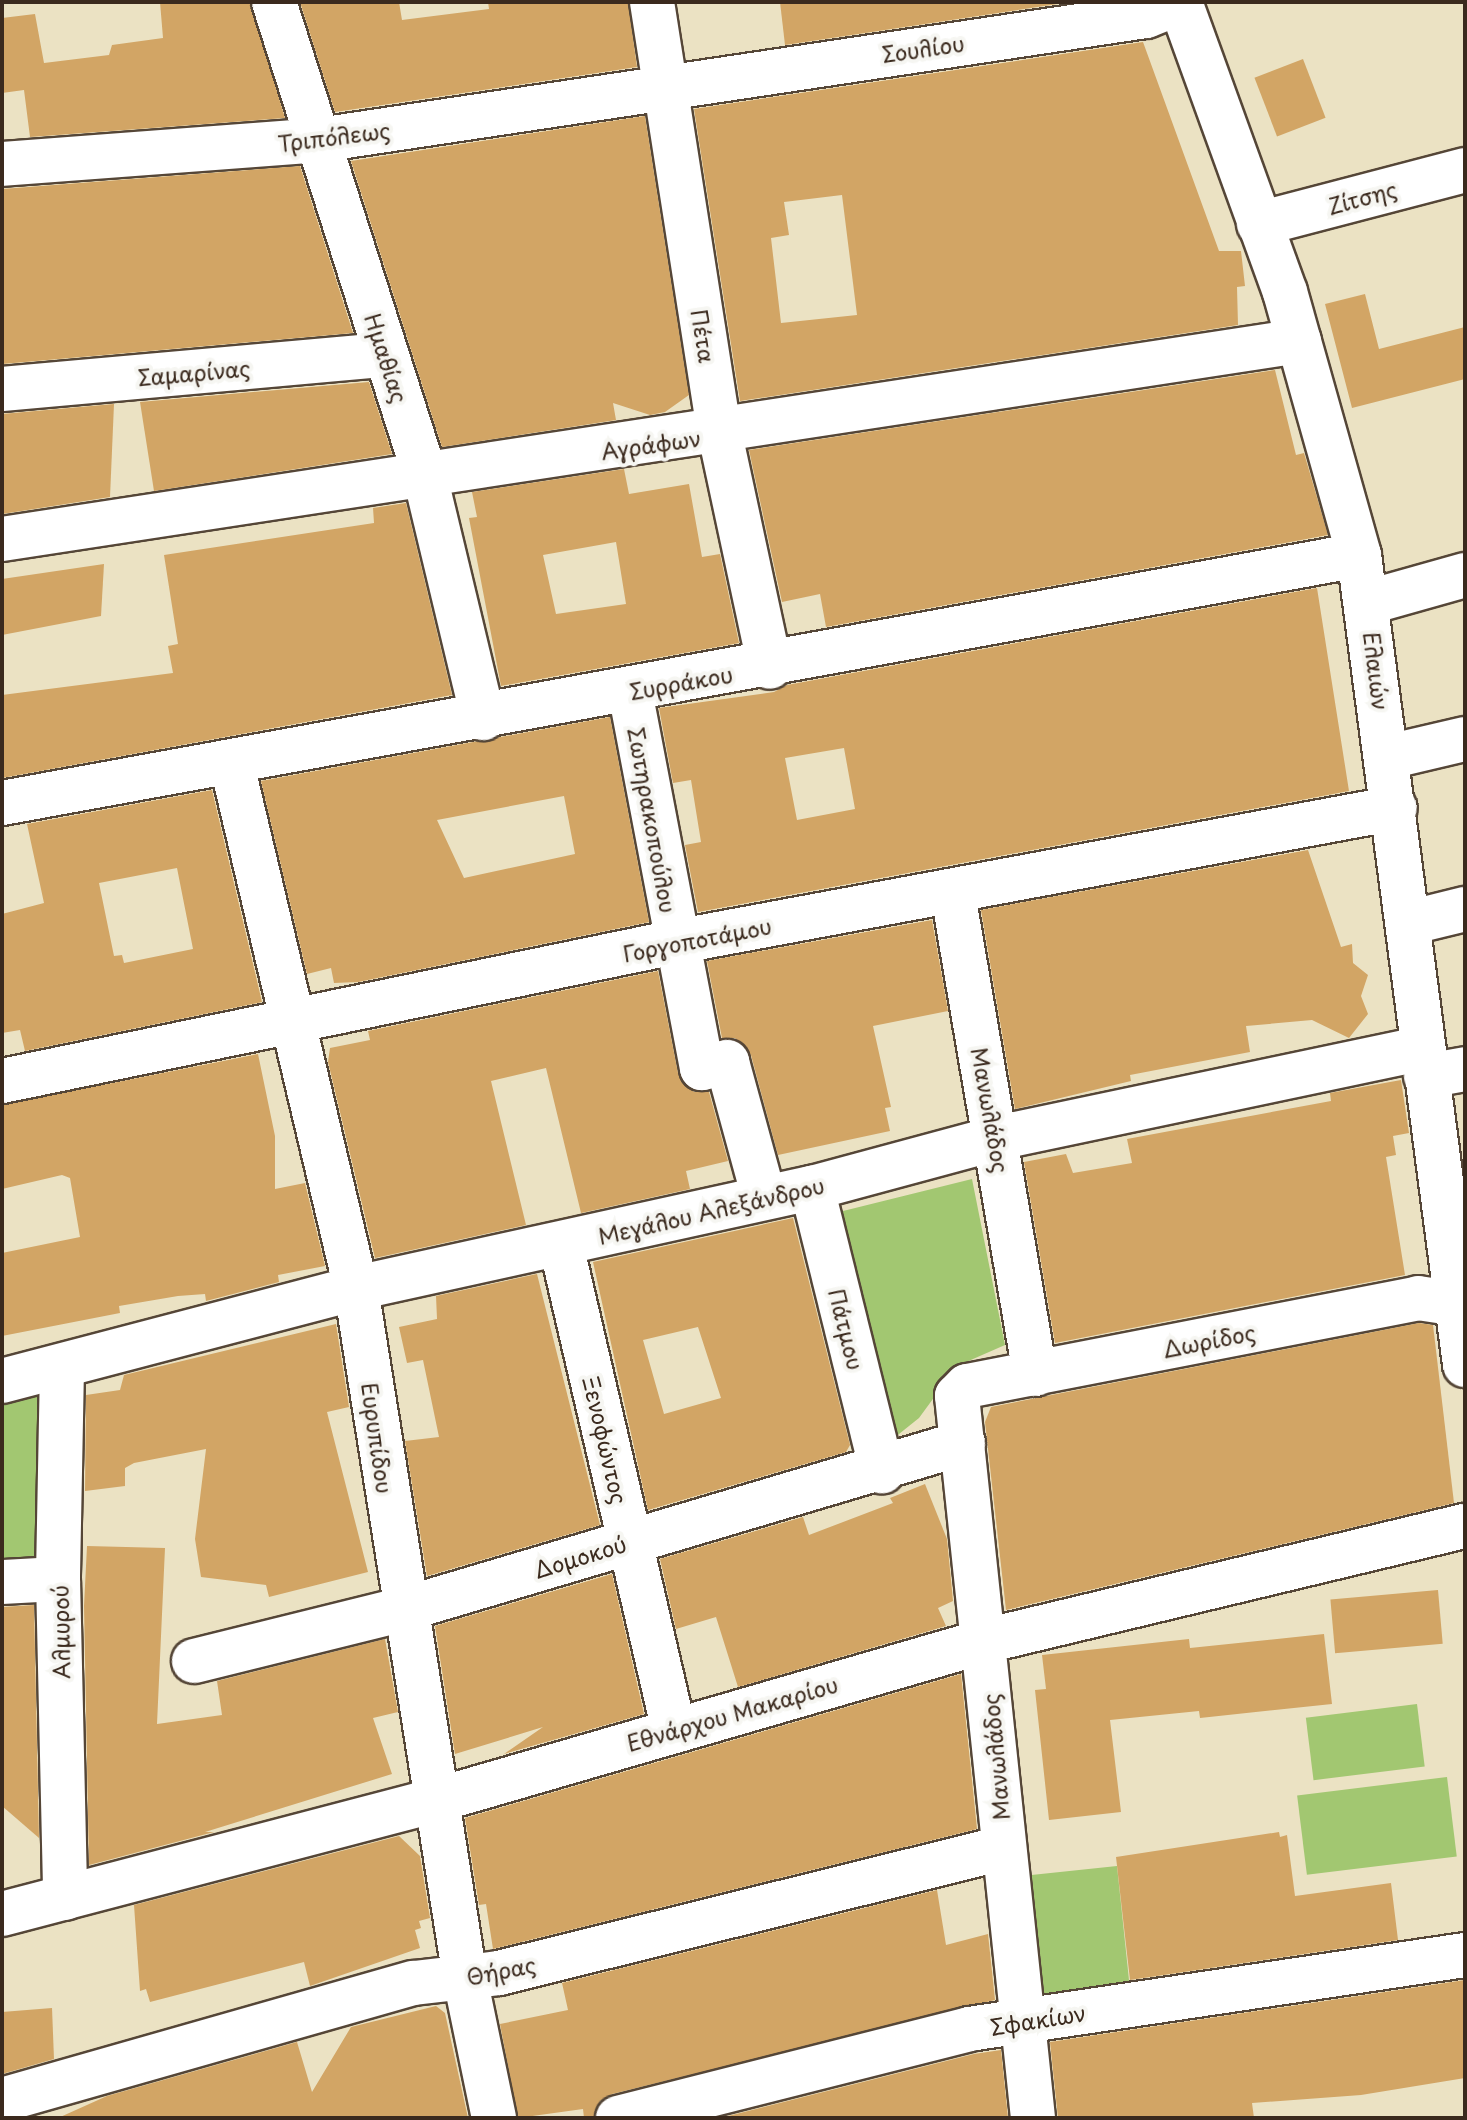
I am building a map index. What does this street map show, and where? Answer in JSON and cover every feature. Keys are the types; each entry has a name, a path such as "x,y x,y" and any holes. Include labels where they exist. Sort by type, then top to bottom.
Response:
{"street":[{"name":"Ημαθίας","path":"274,2 425,476 483,718"},
{"name":"Πέτα","path":"652,2 720,434 770,667"},
{"name":"Σουλίου","path":"663,86 1146,16 1181,2"},
{"name":"Ελαιών","path":"1181,2 1299,341 1359,555 1369,602 1408,923 1438,1065 1465,1365"},
{"name":"Τριπόλεως","path":"2,164 319,140 663,86"},
{"name":"Ζίτσης","path":"1259,224 1465,170"},
{"name":"Αγράφων","path":"2,539 720,434 1299,341"},
{"name":"Σαμαρίνας","path":"2,389 386,355"},
{"name":"Συρράκου","path":"2,803 232,765 770,667 1359,555"},
{"path":"1369,602 1465,575"},
{"name":"Σωτηρακοπούλου","path":"630,691 675,942 702,1068 727,1062 764,1197"},
{"path":"1388,757 1465,739"},
{"name":"Ευρυπίδου","path":"232,765 356,1288 393,1539 408,1608 465,1978 494,2118"},
{"name":"Γοργοποτάμου","path":"2,1081 292,1024 675,942 953,894 1395,808"},
{"name":"Μανωλάδος","path":"953,894 1035,1374"},
{"path":"1408,923 1465,909"},
{"name":"Μεγάλου Αλεξάνδρου","path":"2,1381 356,1288 812,1188 997,1138 1438,1065"},
{"name":"Πάτμου","path":"812,1188 882,1471"},
{"name":"Ξενοφώντος","path":"561,1245 673,1728"},
{"name":"Δωρίδος","path":"957,1396 967,1386 1418,1298 1460,1304"},
{"name":"Αλμυρού","path":"62,1367 58,1579 65,1898"},
{"name":"Μανωλάδος","path":"957,1396 1033,2118"},
{"name":"Δομοκού","path":"194,1661 408,1608 630,1541 882,1471 963,1443"},
{"name":"Εθνάρχου Μακαρίου","path":"2,1914 437,1800 673,1728 985,1641 1465,1526"},
{"path":"2,1582 58,1579"},
{"name":"Θήρας","path":"2,2100 414,1983 465,1978 1003,1848"},
{"name":"Σφακίων","path":"618,2118 969,2029 1465,1955"}],"green space":[{"path":"972,1179 1005,1345 957,1366 919,1418 889,1442 835,1213"},
{"path":"2,1395 46,1395 46,1568 2,1568"},
{"path":"1417,1704 1425,1767 1314,1780 1306,1718"},
{"path":"1447,1777 1457,1856 1307,1875 1297,1795"},
{"path":"1117,1866 1130,1986 1044,1995 1031,1875"}],"building":[{"path":"160,2 250,2 285,118 30,137 24,90 2,93 2,18 35,14 44,63 109,55 112,45 163,38"},
{"path":"300,2 399,2 402,20 489,9 488,2 628,2 637,67 335,112"},
{"path":"780,2 1071,2 785,45"},
{"path":"1143,42 1219,251 1241,251 1245,286 1237,287 1238,325 740,401 694,109","holes":["842,195 857,315 781,323 771,238 789,235 784,202"]},
{"path":"1303,59 1326,118 1277,136 1254,78"},
{"path":"645,116 689,395 665,412 650,415 613,403 616,420 442,447 351,161"},
{"path":"300,166 353,333 2,364 2,189"},
{"path":"1365,294 1379,349 1465,327 1465,379 1352,408 1325,304"},
{"path":"1275,370 1296,455 1304,453 1328,535 826,627 820,594 782,602 749,450"},
{"path":"369,382 392,454 154,491 140,402"},
{"path":"114,404 110,497 2,514 2,414"},
{"path":"624,469 629,494 689,484 702,557 720,554 739,643 501,686 469,518 477,517 472,492","holes":["616,542 626,604 556,614 543,555"]},
{"path":"406,503 452,695 2,778 2,695 173,673 168,646 178,644 164,555 374,523 373,508"},
{"path":"104,564 101,616 2,635 2,579"},
{"path":"1317,588 1349,791 698,912 685,845 701,842 691,780 673,783 659,708 774,692 787,685","holes":["844,748 855,809 797,820 785,758"]},
{"path":"610,717 649,922 358,982 334,983 331,968 307,974 261,781","holes":["564,796 575,854 464,878 437,820"]},
{"path":"212,790 262,1002 25,1051 20,1030 2,1033 2,914 44,903 27,824","holes":["177,868 193,949 124,963 122,955 114,956 99,883"]},
{"path":"1308,850 1341,947 1352,944 1353,963 1368,975 1361,996 1368,1014 1349,1038 1312,1020 1246,1026 1250,1052 1130,1075 1131,1081 1015,1109 981,910"},
{"path":"932,920 948,1011 873,1026 891,1107 885,1108 890,1131 778,1155 751,1055 735,1038 722,1038 707,961"},
{"path":"658,971 678,1073 694,1092 709,1092 728,1161 686,1171 690,1189 581,1213 546,1068 491,1081 526,1225 375,1258 328,1062 330,1048 370,1040 368,1031"},
{"path":"258,1054 275,1136 275,1189 305,1183 325,1266 278,1275 279,1282 206,1301 205,1294 119,1306 120,1313 2,1336 2,1253 80,1237 70,1178 62,1175 2,1189 2,1105"},
{"path":"1401,1080 1409,1133 1393,1136 1396,1155 1386,1157 1405,1275 1055,1343 1024,1162 1066,1154 1073,1173 1132,1163 1127,1139 1331,1101 1330,1093"},
{"path":"793,1218 850,1445 846,1452 648,1510 593,1262","holes":["698,1327 721,1398 664,1414 643,1340"]},
{"path":"537,1274 600,1525 427,1576 405,1441 439,1437 423,1360 407,1363 399,1327 437,1319 436,1296"},
{"path":"1419,1323 1433,1325 1454,1503 1006,1610 985,1422 991,1407"},
{"path":"336,1324 349,1407 327,1412 368,1572 269,1597 266,1585 201,1577 195,1539 206,1449 134,1463 125,1468 125,1486 85,1491 86,1395 120,1390 124,1375"},
{"path":"925,1484 947,1539 953,1601 938,1608 946,1626 738,1687 716,1617 676,1629 660,1559 803,1517 809,1535 893,1503 890,1498"},
{"path":"87,1546 165,1548 157,1724 222,1715 217,1681 385,1639 398,1712 373,1718 392,1774 205,1832 214,1832 89,1865 84,1606"},
{"path":"612,1574 644,1714 504,1754 543,1727 455,1754 435,1626"},
{"path":"1438,1590 1443,1644 1335,1653 1330,1599"},
{"path":"34,1605 39,1838 2,1806 2,1607"},
{"path":"1324,1634 1332,1704 1200,1718 1199,1711 1110,1720 1121,1812 1049,1820 1035,1690 1046,1689 1042,1655 1189,1639 1190,1648"},
{"path":"961,1674 977,1829 493,1949 486,1904 479,1905 465,1818"},
{"path":"1279,1832 1280,1837 1287,1835 1295,1896 1391,1883 1398,1940 1130,1980 1116,1857"},
{"path":"399,1836 420,1856 430,1918 419,1921 421,1928 415,1930 420,1948 310,1986 304,1962 150,2002 146,1989 140,1991 134,1905"},
{"path":"937,1890 946,1945 988,1934 995,2000 612,2094 600,2101 594,2118 584,2118 583,2109 518,2118 500,2024 568,2010 562,1983"},
{"path":"1465,1980 1465,2078 1361,2095 1252,2103 1254,2118 1058,2118 1050,2042"},
{"path":"436,2006 445,2013 468,2118 58,2118 107,2096 297,2042 312,2092 351,2027"},
{"path":"52,2008 54,2059 2,2074 2,2012"},
{"path":"1001,2050 1008,2118 720,2118 974,2054"}]}
